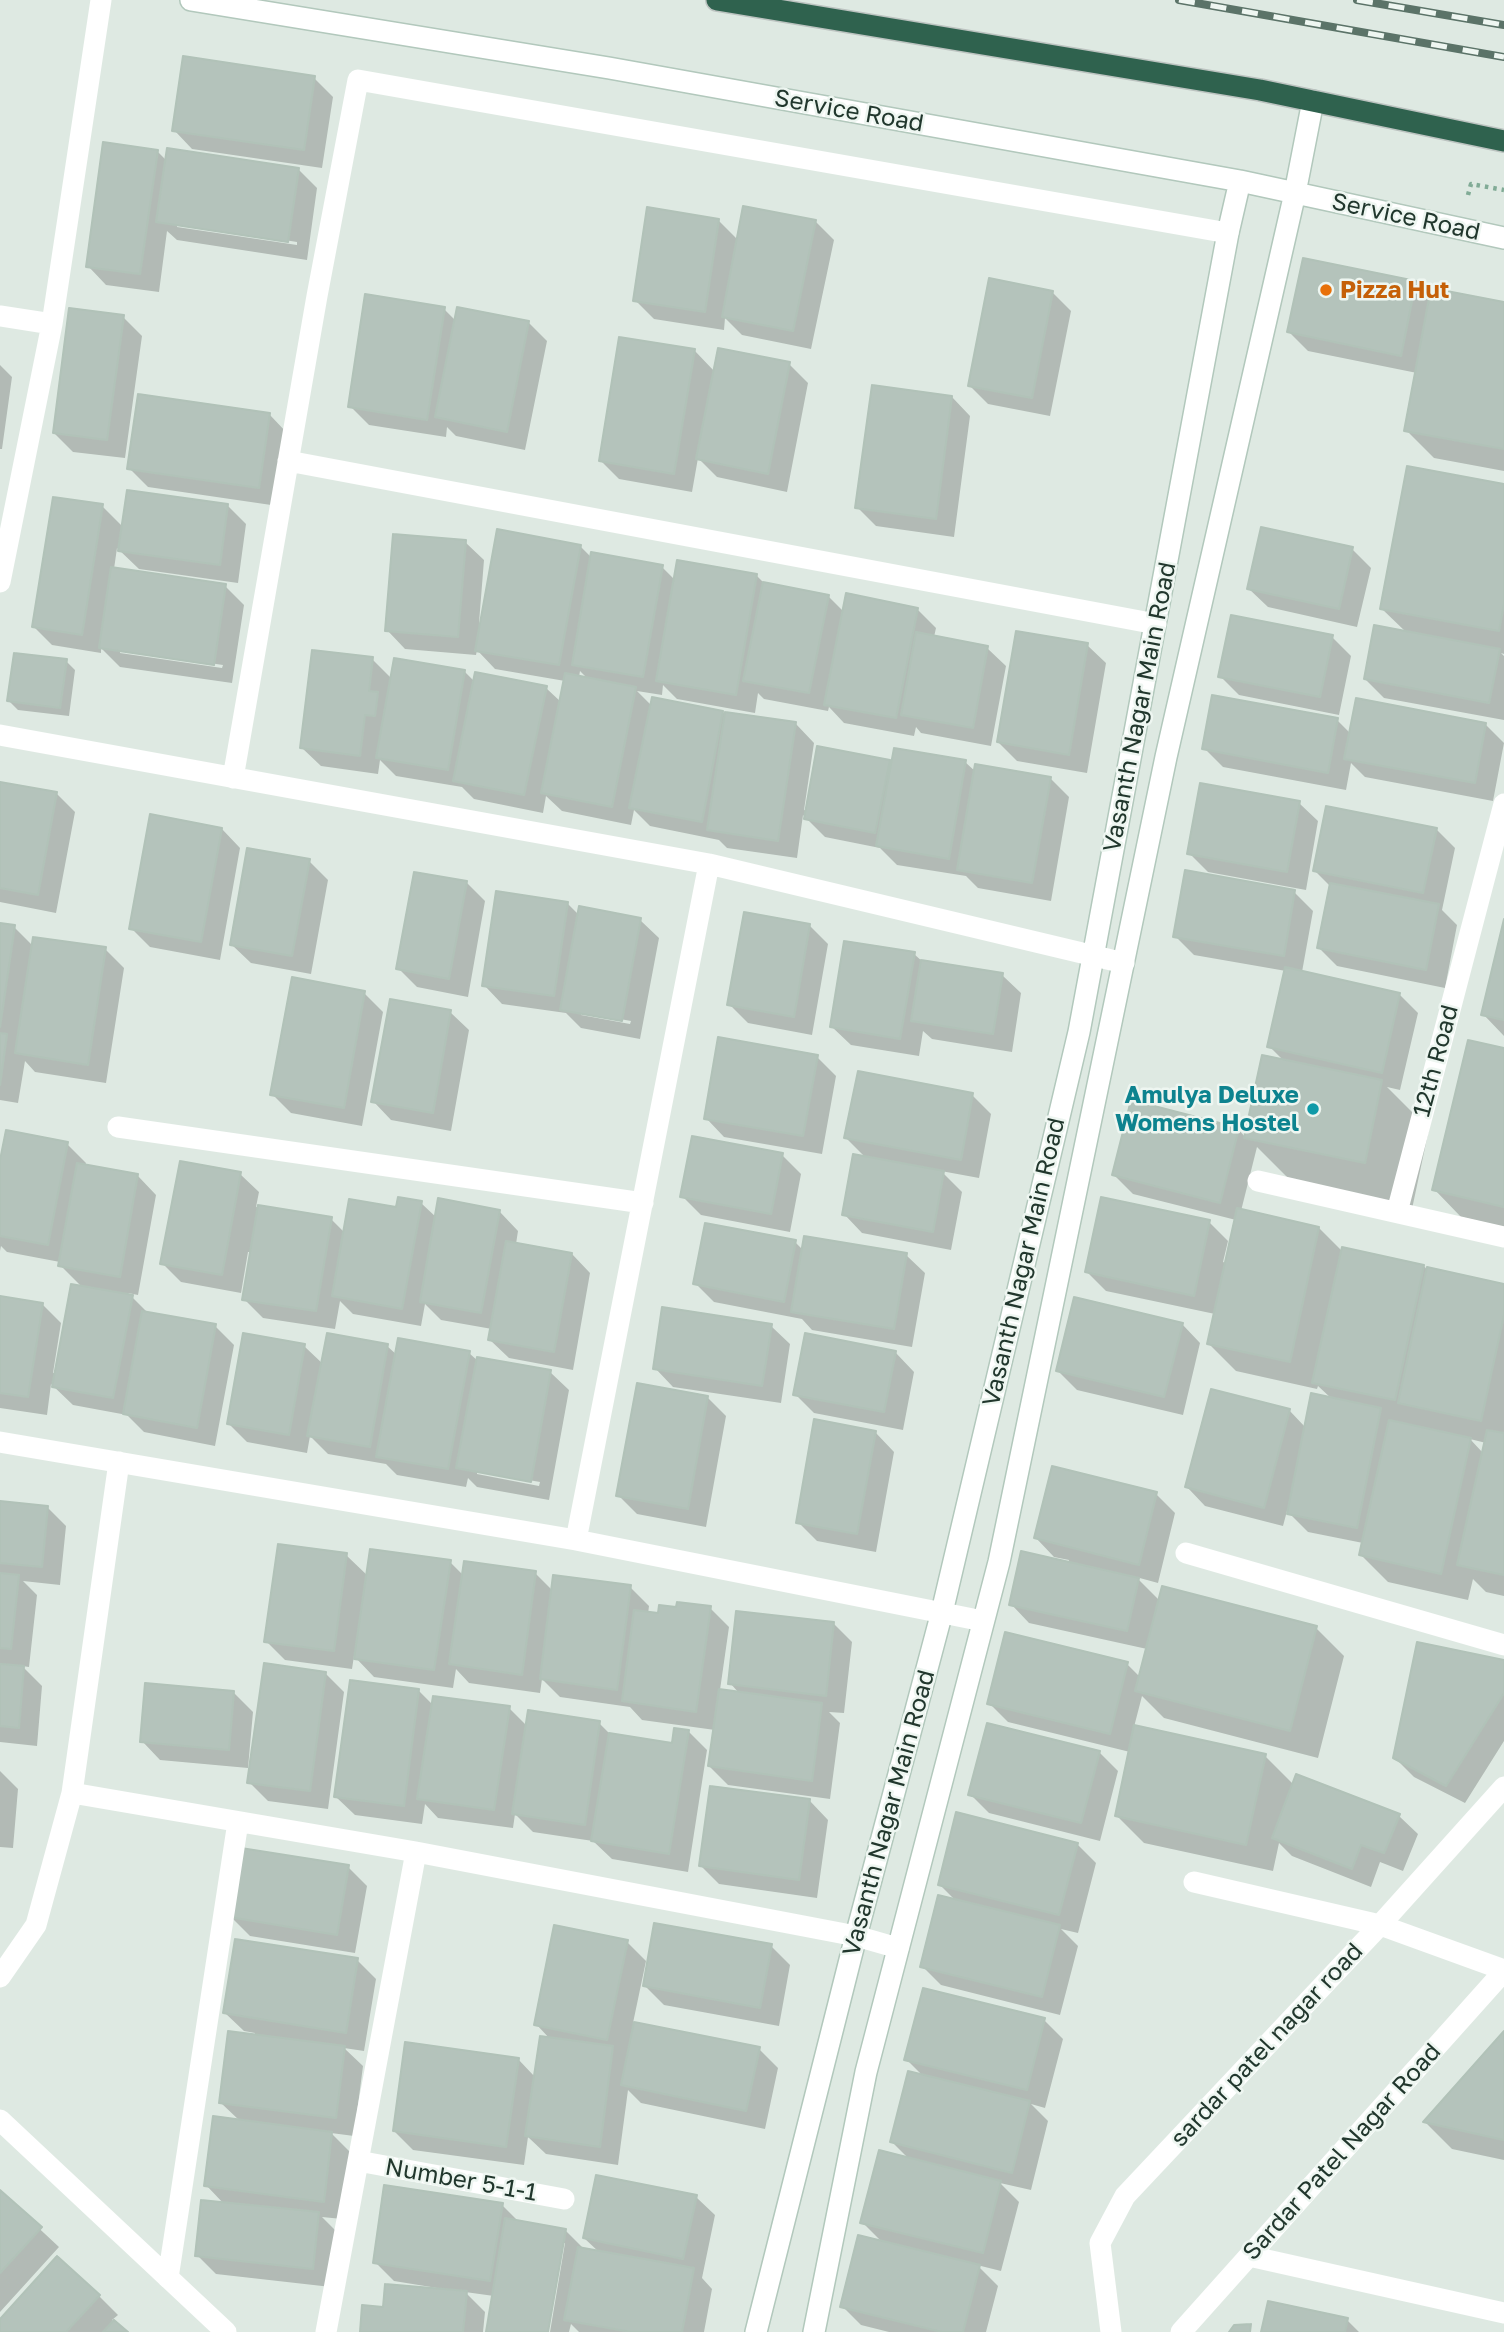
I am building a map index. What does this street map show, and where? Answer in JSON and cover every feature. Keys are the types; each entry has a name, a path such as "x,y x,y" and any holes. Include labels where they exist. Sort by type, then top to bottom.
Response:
{"highway":[{"path":"717,0 1260,90 1504,141"}],"street":[{"path":"0,582 52,324 101,0"},
{"name":"Service Road","path":"191,0 609,68 1240,181 1504,238"},
{"path":"233,778 358,80 1228,233"},
{"name":"Vasanth Nagar Main Road","path":"814,2332 866,2072 999,1562 1169,744 1314,101"},
{"name":"Vasanth Nagar Main Road","path":"756,2332 856,1936 942,1612 1079,1032 1228,233 1240,181"},
{"path":"0,316 52,324"},
{"path":"288,461 1156,624"},
{"path":"0,735 709,864 1124,962"},
{"name":"12th Road","path":"1396,1212 1502,816"},
{"path":"576,1540 709,864"},
{"path":"118,1127 643,1203"},
{"path":"1258,1181 1504,1237"},
{"path":"0,1442 576,1540 983,1621"},
{"path":"2,1973 36,1925 72,1793 119,1462"},
{"path":"1186,1553 1504,1644"},
{"name":"sardar patel nagar road","path":"1111,2332 1100,2243 1125,2196 1380,1925 1504,1787"},
{"path":"72,1793 416,1852 856,1936 898,1948"},
{"path":"168,2277 239,1822"},
{"path":"326,2332 416,1852"},
{"path":"1194,1882 1380,1925 1504,1970"},
{"name":"Sardar Patel Nagar Road","path":"1181,2332 1504,1970"},
{"path":"0,2120 226,2332"},
{"name":"Number 5-1-1","path":"358,2161 564,2199"},
{"path":"1249,2256 1504,2313"}],"path":[{"path":"1471,184 1504,190"}],"building":[{"path":"183,56 315,76 304,150 172,131"},
{"path":"103,142 158,150 140,274 86,267"},
{"path":"167,148 299,168 288,242 156,222"},
{"path":"743,206 816,220 793,331 722,317"},
{"path":"647,207 719,219 705,312 633,301"},
{"path":"1303,258 1416,281 1401,356 1287,332"},
{"path":"989,278 1053,291 1032,398 968,386"},
{"path":"1431,288 1504,302 1504,449 1404,431"},
{"path":"365,294 445,307 427,420 348,407"},
{"path":"457,307 529,321 507,432 435,417"},
{"path":"69,308 124,315 107,440 53,433"},
{"path":"619,337 695,349 674,474 599,461"},
{"path":"718,348 790,362 768,474 696,459"},
{"path":"872,385 952,396 936,519 855,508"},
{"path":"138,394 270,413 259,488 127,469"},
{"path":"1407,466 1504,484 1504,604 1499,631 1380,609"},
{"path":"127,490 228,504 220,565 118,551"},
{"path":"53,497 103,504 82,635 32,627"},
{"path":"1261,527 1353,547 1339,609 1247,589"},
{"path":"497,529 581,545 559,665 475,651"},
{"path":"393,534 466,540 458,637 385,631"},
{"path":"591,552 663,565 643,677 572,665"},
{"path":"677,560 757,574 736,695 656,681"},
{"path":"111,567 226,584 214,665 99,648"},
{"path":"763,582 829,595 809,693 743,681"},
{"path":"846,593 918,608 896,718 824,705"},
{"path":"1231,615 1333,635 1320,697 1218,677"},
{"path":"1374,625 1500,649 1489,703 1364,679"},
{"path":"1016,631 1088,643 1069,755 997,742"},
{"path":"916,632 988,646 973,728 901,715"},
{"path":"312,650 373,657 369,691 378,692 375,716 365,715 360,756 300,748"},
{"path":"14,653 67,659 60,708 7,701"},
{"path":"394,658 465,670 448,770 376,758"},
{"path":"475,672 547,686 524,795 453,781"},
{"path":"565,673 636,687 612,807 541,793"},
{"path":"1212,695 1338,718 1328,773 1202,749"},
{"path":"652,697 723,711 702,822 629,808"},
{"path":"1356,698 1486,723 1475,783 1344,759"},
{"path":"725,712 796,722 778,841 707,830"},
{"path":"817,746 890,760 875,833 804,819"},
{"path":"894,748 966,760 949,859 876,846"},
{"path":"975,764 1051,777 1032,883 957,870"},
{"path":"0,782 57,792 38,895 0,888"},
{"path":"1200,783 1300,801 1287,872 1187,854"},
{"path":"1326,806 1437,828 1423,893 1313,871"},
{"path":"150,814 222,828 201,942 129,929"},
{"path":"247,848 310,859 292,956 230,945"},
{"path":"1185,870 1295,890 1284,956 1173,937"},
{"path":"414,872 467,881 449,979 396,969"},
{"path":"1330,883 1439,904 1426,970 1317,948"},
{"path":"496,891 568,902 554,996 482,986"},
{"path":"579,906 641,918 622,1021 560,1010"},
{"path":"744,912 810,924 794,1017 727,1005"},
{"path":"1504,919 1504,1020 1481,1015"},
{"path":"0,923 15,925 0,1027"},
{"path":"33,937 106,947 88,1065 15,1053"},
{"path":"844,941 915,952 900,1039 830,1027"},
{"path":"921,960 1003,973 993,1034 911,1021"},
{"path":"1285,967 1400,993 1382,1073 1267,1047"},
{"path":"292,977 365,991 344,1108 270,1095"},
{"path":"390,999 451,1010 433,1113 371,1102"},
{"path":"0,1033 7,1034 0,1085"},
{"path":"718,1037 818,1055 803,1136 704,1119"},
{"path":"1468,1040 1504,1048 1504,1207 1432,1190"},
{"name":"Amulya Deluxe Womens Hostel","path":"1262,1055 1382,1080 1365,1163 1244,1138"},
{"path":"858,1071 973,1093 961,1160 844,1138"},
{"path":"1131,1100 1239,1128 1220,1203 1112,1175"},
{"path":"6,1130 68,1142 48,1245 0,1236 0,1160"},
{"path":"692,1136 783,1153 771,1214 680,1197"},
{"path":"853,1154 944,1171 933,1232 842,1215"},
{"path":"180,1161 241,1172 222,1275 160,1264"},
{"path":"77,1163 138,1174 120,1277 58,1266"},
{"path":"398,1197 422,1201 402,1309 332,1296 349,1199 396,1207"},
{"path":"1101,1197 1210,1220 1194,1296 1085,1272"},
{"path":"438,1198 500,1210 481,1313 420,1302"},
{"path":"258,1205 332,1217 316,1311 242,1300"},
{"path":"1237,1208 1319,1227 1290,1362 1207,1344"},
{"path":"705,1223 796,1240 784,1302 693,1284"},
{"path":"804,1236 907,1253 894,1329 791,1312"},
{"path":"506,1241 572,1253 554,1352 488,1340"},
{"path":"1342,1247 1424,1265 1395,1400 1312,1383"},
{"path":"1427,1267 1504,1284 1504,1315 1481,1421 1398,1403"},
{"path":"71,1284 133,1295 113,1398 52,1387"},
{"path":"0,1296 43,1303 28,1397 0,1393"},
{"path":"1074,1297 1183,1323 1164,1397 1056,1371"},
{"path":"662,1307 772,1324 762,1386 653,1369"},
{"path":"142,1311 216,1324 197,1428 123,1414"},
{"path":"243,1333 305,1344 289,1435 227,1424"},
{"path":"327,1333 388,1344 370,1447 307,1436"},
{"path":"805,1333 896,1351 884,1412 793,1395"},
{"path":"398,1338 470,1351 448,1469 376,1457"},
{"path":"477,1357 551,1370 531,1482 456,1468"},
{"path":"637,1383 708,1396 688,1509 616,1496"},
{"path":"1211,1389 1290,1409 1264,1508 1185,1487"},
{"path":"1311,1393 1381,1408 1357,1528 1287,1514"},
{"path":"814,1419 876,1431 857,1534 796,1523"},
{"path":"1389,1420 1471,1438 1441,1574 1359,1555"},
{"path":"1487,1430 1504,1433 1504,1575 1457,1565"},
{"path":"1052,1466 1157,1492 1139,1565 1034,1538"},
{"path":"0,1501 48,1506 42,1567 0,1563"},
{"path":"278,1544 347,1553 334,1651 264,1642"},
{"path":"370,1549 451,1560 434,1670 354,1659"},
{"path":"1021,1551 1139,1578 1127,1631 1009,1605"},
{"path":"464,1561 536,1571 522,1675 449,1664"},
{"path":"0,1573 19,1575 11,1649 0,1648"},
{"path":"553,1575 631,1585 617,1690 540,1679"},
{"path":"1162,1586 1317,1626 1290,1731 1135,1691"},
{"path":"677,1602 711,1606 696,1712 622,1701 634,1610 658,1613 659,1605 676,1607"},
{"path":"736,1611 834,1622 826,1696 728,1684"},
{"path":"1005,1632 1128,1662 1110,1734 987,1704"},
{"path":"1417,1642 1504,1660 1504,1693 1446,1786 1393,1758"},
{"path":"264,1663 326,1672 310,1791 247,1783"},
{"path":"0,1664 24,1666 19,1728 0,1726"},
{"path":"350,1680 419,1689 404,1806 334,1797"},
{"path":"145,1683 234,1691 229,1750 140,1742"},
{"path":"719,1689 822,1703 812,1781 708,1766"},
{"path":"433,1696 510,1706 494,1810 417,1799"},
{"path":"528,1710 600,1721 585,1825 512,1814"},
{"path":"987,1723 1100,1751 1081,1823 968,1795"},
{"path":"1134,1725 1266,1754 1246,1845 1115,1816"},
{"path":"674,1728 689,1730 669,1854 591,1841 609,1733 672,1743"},
{"path":"1296,1774 1400,1814 1384,1853 1361,1845 1352,1869 1272,1838"},
{"path":"710,1786 810,1799 799,1880 699,1866"},
{"path":"956,1812 1078,1843 1059,1915 938,1885"},
{"path":"241,1848 349,1865 337,1935 229,1917"},
{"path":"938,1895 1060,1925 1042,1997 920,1967"},
{"path":"654,1923 772,1944 760,2008 643,1986"},
{"path":"554,1925 628,1940 607,2040 534,2025"},
{"path":"235,1939 358,1958 346,2033 223,2013"},
{"path":"923,1988 1045,2018 1027,2090 904,2060"},
{"path":"634,2022 760,2047 746,2111 621,2085"},
{"path":"228,2031 345,2046 336,2118 219,2103"},
{"path":"1504,2031 1504,2140 1423,2122"},
{"path":"540,2036 613,2046 600,2147 525,2136"},
{"path":"405,2042 519,2058 506,2147 393,2131"},
{"path":"908,2071 1030,2101 1012,2173 890,2142"},
{"path":"213,2116 332,2132 324,2202 204,2186"},
{"path":"879,2150 1001,2181 983,2253 860,2223"},
{"path":"596,2175 697,2195 683,2259 583,2238"},
{"path":"384,2185 503,2203 490,2281 373,2263"},
{"path":"0,2190 42,2227 0,2273"},
{"path":"201,2200 319,2212 313,2269 195,2256"},
{"path":"505,2218 566,2229 548,2332 486,2332"},
{"path":"858,2235 980,2265 963,2332 942,2332 840,2307"},
{"path":"578,2247 694,2268 682,2332 631,2332 564,2320"},
{"path":"57,2256 100,2295 66,2332 0,2332 0,2319"},
{"path":"385,2284 467,2291 463,2332 360,2332 362,2305 383,2307"},
{"path":"1268,2301 1348,2318 1345,2332 1261,2332"},
{"path":"114,2320 128,2332 103,2332"},
{"path":"1251,2324 1250,2332 1229,2332 1234,2325"}],"railway":[{"path":"1179,0 1504,57"},
{"path":"1357,0 1504,25"}],"place":[{"name":"Pizza Hut","path":"1326,290"},
{"name":"Amulya Deluxe Womens Hostel","path":"1313,1109"}]}
